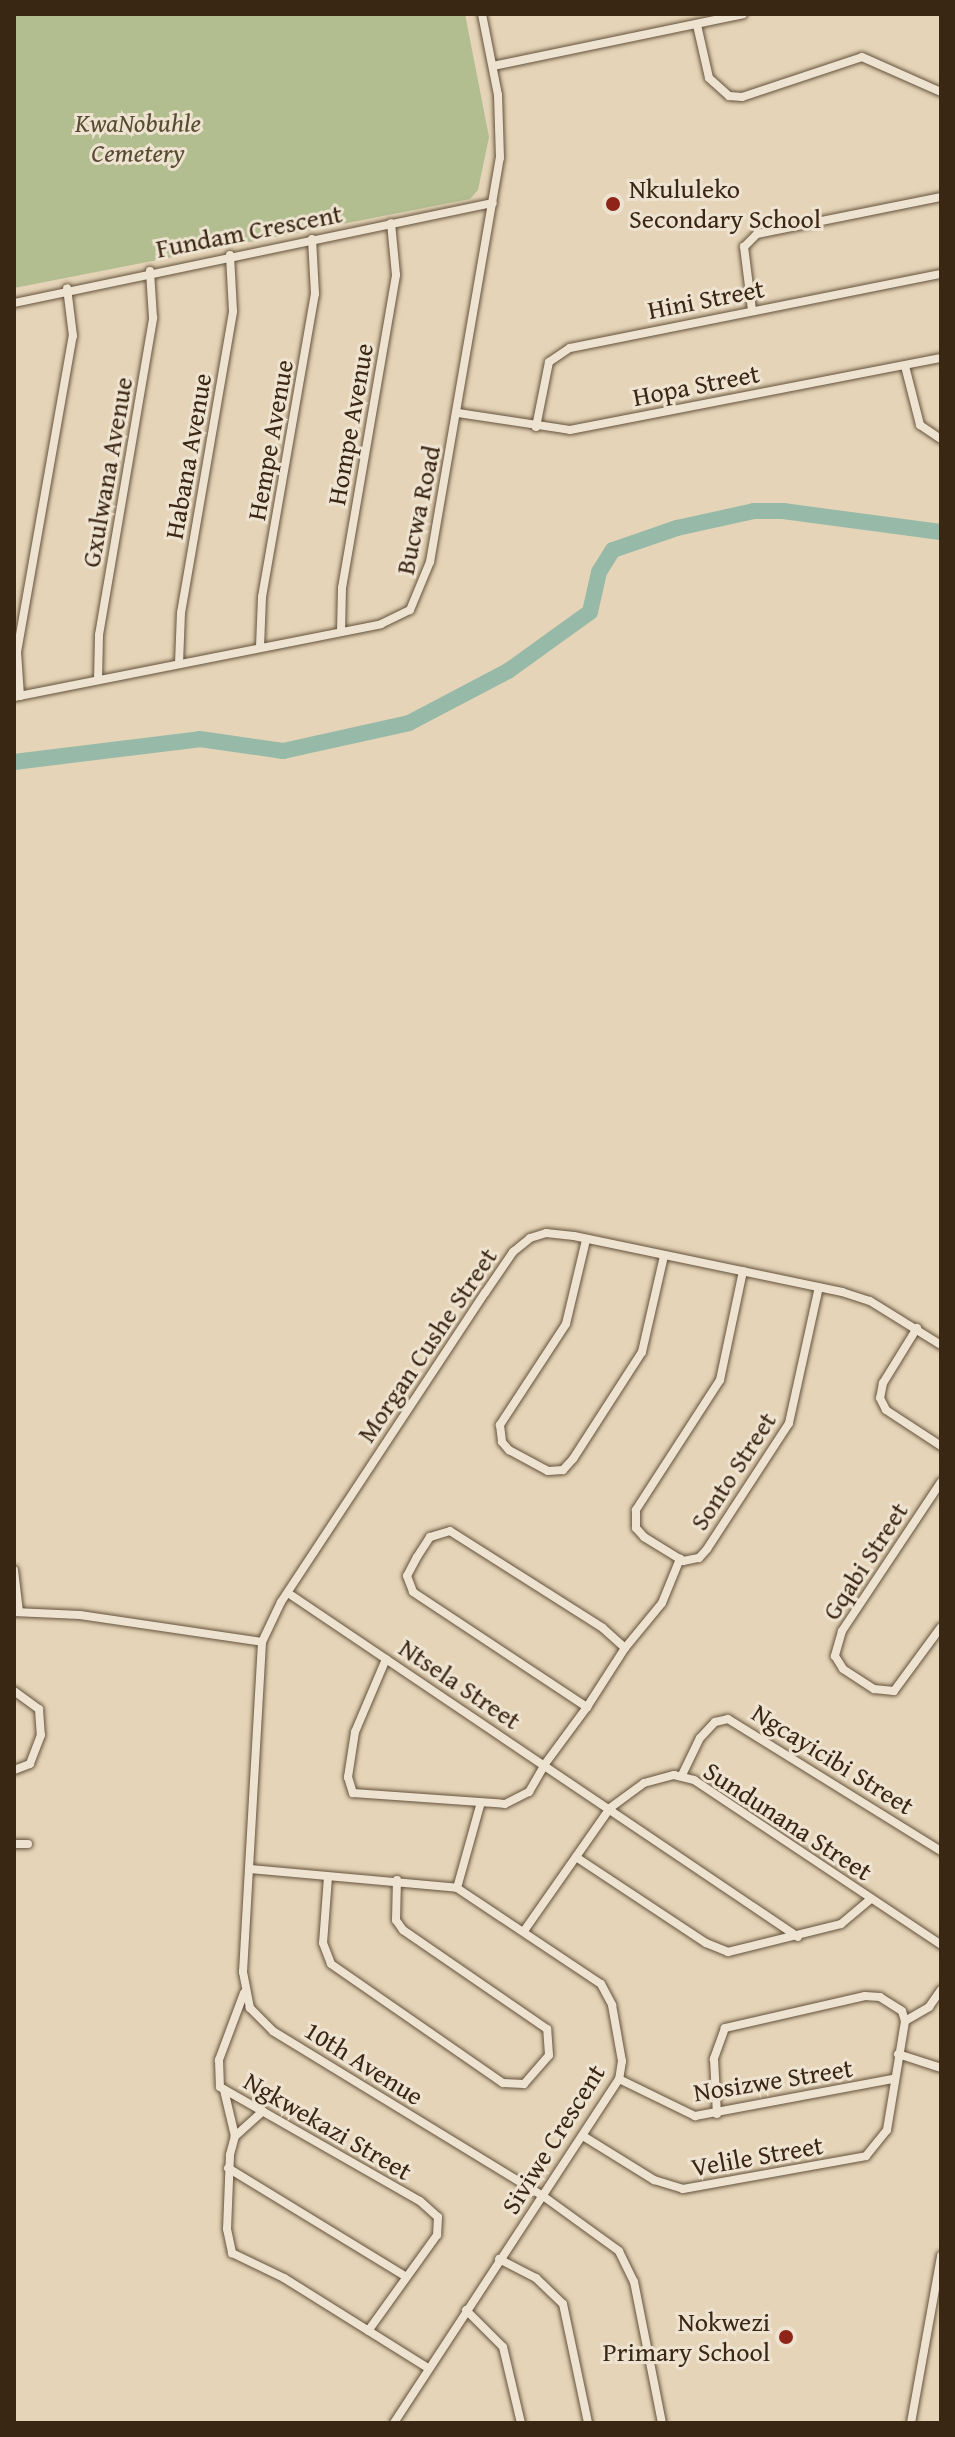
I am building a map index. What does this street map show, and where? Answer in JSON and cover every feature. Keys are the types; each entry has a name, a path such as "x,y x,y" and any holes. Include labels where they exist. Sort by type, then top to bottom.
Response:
{"street":[{"name":"Bucwa Road","path":"17,697 341,632 396,619 410,610 422,592 458,413 493,203 502,126 482,14"},
{"path":"493,66 743,14"},
{"path":"697,25 709,78 729,96 862,57 941,92"},
{"path":"752,310 744,253 751,237 941,197"},
{"name":"Fundam Crescent","path":"14,303 67,288 493,203"},
{"name":"Hompe Avenue","path":"341,632 342,588 396,275 391,223"},
{"name":"Hempe Avenue","path":"260,647 262,597 313,307 312,239"},
{"name":"Habana Avenue","path":"179,664 181,613 230,331 230,255"},
{"name":"Gxulwana Avenue","path":"98,680 99,635 153,318 150,271"},
{"name":"Hini Street","path":"536,427 546,368 560,352 752,310 941,274"},
{"path":"17,697 17,652 73,336 67,288"},
{"name":"Hopa Street","path":"458,413 536,427 583,428 941,358"},
{"path":"905,366 920,425 941,439"},
{"name":"Morgan Cushe Street","path":"262,1642 288,1593 513,1252 546,1233 743,1271 870,1301 941,1345"},
{"path":"586,1240 566,1324 500,1425 502,1442 509,1450 548,1471 563,1470 573,1459 639,1358 664,1256"},
{"name":"Sonto Street","path":"743,1271 720,1380 636,1510 636,1528 644,1537 680,1559 699,1558 707,1549 789,1423 819,1287"},
{"path":"917,1328 886,1377 880,1398 886,1410 941,1446"},
{"name":"Gqabi Street","path":"941,1482 842,1631 835,1656 843,1669 874,1689 894,1691 941,1627"},
{"path":"587,1707 419,1597 407,1581 417,1557 435,1533 457,1533 603,1628 625,1648"},
{"path":"386,1659 355,1732 348,1777 353,1793 505,1804 524,1797 625,1648 662,1603 680,1559"},
{"path":"14,1570 17,1612 80,1615 262,1642 244,1993"},
{"name":"Ntsela Street","path":"288,1593 798,1937"},
{"path":"14,1691 39,1709 41,1735 30,1764 14,1770"},
{"name":"Ngcayicibi Street","path":"682,1775 700,1738 715,1722 728,1719 941,1851"},
{"name":"Sundunana Street","path":"524,1931 610,1808 644,1783 682,1775 938,1942"},
{"path":"457,1888 481,1802"},
{"path":"14,1844 28,1844"},
{"path":"576,1857 715,1948 747,1951 841,1924 871,1899"},
{"name":"Siviwe Crescent","path":"250,1869 397,1880 457,1888 606,1990 622,2061 619,2079 394,2423"},
{"path":"328,1877 323,1943 331,1964 503,2083 524,2084 549,2055 547,2029 403,1930 396,1920 397,1880"},
{"path":"938,1942 941,1931"},
{"path":"717,2114 716,2044 730,2025 865,1996 888,2000 902,2011 905,2021 929,2007 941,1990"},
{"name":"Ngkwekazi Street","path":"244,1993 219,2060 223,2089 420,2201 438,2217 437,2235 368,2331"},
{"name":"10th Avenue","path":"244,1993 258,2020 273,2031 543,2196 609,2241 626,2260 662,2423"},
{"name":"Velile Street","path":"583,2136 661,2183 701,2187 866,2156 884,2136 905,2021"},
{"path":"898,2054 941,2068"},
{"name":"Nosizwe Street","path":"619,2079 684,2115 717,2114 893,2079"},
{"path":"223,2089 235,2136 228,2168 227,2229 232,2253 428,2368"},
{"path":"235,2136 263,2111"},
{"path":"228,2168 405,2276"},
{"path":"911,2423 941,2256"},
{"path":"499,2259 536,2278 563,2304 588,2423"},
{"path":"466,2310 503,2347 521,2423"}],"green space":[{"name":"KwaNobuhle Cemetery","path":"14,14 465,14 489,137 478,190 470,199 14,288"}],"waterway":[{"path":"14,762 200,739 283,751 409,723 508,671 590,612 599,572 613,550 677,528 754,511 783,511 941,532"}],"place":[{"name":"Nkululeko Secondary School","path":"613,204"},
{"name":"Nokwezi Primary School","path":"786,2337"}]}
